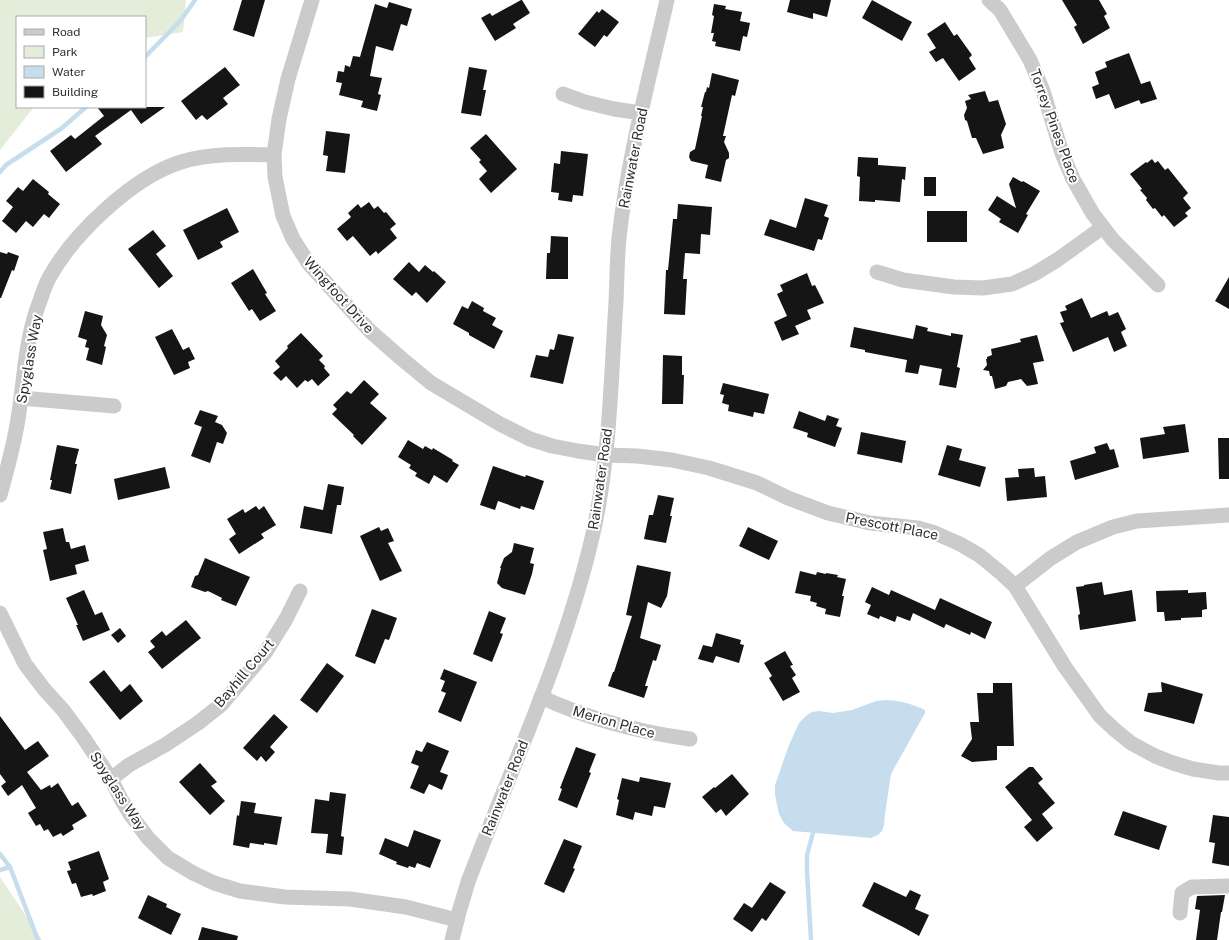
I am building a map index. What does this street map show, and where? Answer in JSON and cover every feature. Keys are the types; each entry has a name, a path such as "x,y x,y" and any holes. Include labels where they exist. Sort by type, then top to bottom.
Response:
{"street":[{"name":"Wingfoot Drive","path":"312,0 288,79 279,119 274,155 275,177 283,216 293,239 309,264 370,331 431,383 500,424 530,439 552,446 606,455"},
{"name":"Rainwater Road","path":"452,940 468,882 562,642 576,600 594,527 606,455 619,240 628,177 667,0"},
{"name":"Torrey Pines Place","path":"989,0 1000,10 1030,60 1043,91 1062,153 1073,179 1093,214 1113,240 1158,285"},
{"path":"563,94 585,102 614,109 641,113"},
{"name":"Spyglass Way","path":"0,495 15,438 30,339 37,310 49,278 69,247 93,222 125,193 155,174 180,162 207,157 240,154 274,155"},
{"path":"877,272 903,280 954,287 983,288 1012,284 1034,274 1057,260 1103,227"},
{"path":"21,398 114,406"},
{"name":"Prescott Place","path":"606,455 638,456 672,460 709,468 757,483 788,498 828,513 870,523 918,528 935,533 960,544 978,555 1015,586 1065,667 1100,716 1115,730 1155,756 1173,763 1193,769 1219,773 1229,772"},
{"path":"1015,586 1051,558 1077,542 1113,527 1136,521 1229,515"},
{"name":"Bayhill Court","path":"111,779 129,765 165,745 198,723 222,704 265,653 286,619 300,591"},
{"name":"Spyglass Way","path":"0,613 25,664 44,689 63,710 86,742 111,779 130,814 148,838 168,858 193,873 214,883 240,891 285,897 350,898 406,907 457,920"},
{"name":"Merion Place","path":"541,697 560,706 620,726 690,739"},
{"path":"1180,914 1182,893 1192,887 1229,886"}],"green space":[{"path":"0,0 186,0 183,32 146,38 146,16 16,16 16,108 33,108 0,150"},
{"path":"0,877 42,940 0,940"}],"water":[{"path":"885,700 910,704 925,710 925,713 891,774 882,831 878,835 871,838 793,831 784,823 779,814 775,795 775,785 789,745 799,723 812,712 819,711 833,713 852,710 876,701"}],"building":[{"path":"242,0 265,0 254,37 233,30"},
{"path":"521,0 530,13 513,24 516,28 495,41 481,18 490,13 492,16"},
{"path":"790,0 831,0 827,17 813,13 813,19 787,12"},
{"path":"872,0 912,22 902,41 862,18"},
{"path":"1062,0 1099,0 1107,14 1104,16 1110,28 1083,44 1074,27 1077,25"},
{"path":"389,2 412,9 407,26 401,24 393,51 376,46 370,76 382,78 378,94 381,95 377,111 361,107 363,101 339,95 342,83 336,82 338,71 344,72 345,65 350,67 353,56 360,57 375,4 387,8"},
{"path":"714,4 726,6 725,9 742,12 740,21 750,23 747,37 743,36 740,51 715,46 716,42 712,41 714,33 711,33 714,16 712,15"},
{"path":"602,9 619,22 607,37 604,35 595,47 578,34 597,11 599,13"},
{"path":"945,22 954,36 957,34 972,55 969,58 976,69 959,81 943,58 936,62 929,52 936,48 927,34"},
{"path":"1129,53 1141,84 1150,81 1157,99 1141,104 1139,100 1115,109 1109,94 1096,99 1092,87 1099,84 1095,72 1107,67 1105,62"},
{"path":"225,67 240,85 223,98 228,104 207,120 202,115 196,120 181,101"},
{"path":"469,67 487,70 483,90 486,90 481,116 461,113"},
{"path":"712,73 739,80 735,96 732,95 723,136 726,136 724,142 729,153 729,158 726,160 721,182 705,178 708,165 691,161 689,157 690,152 695,149 702,116 703,107 701,107 707,87 709,88"},
{"path":"985,91 989,102 998,100 1006,124 1001,135 1004,148 983,154 976,138 972,138 964,115 967,108 965,101 971,99 968,95"},
{"path":"165,107 141,124 131,110 95,136 102,144 66,172 50,151 71,135 75,139 104,116 98,108"},
{"path":"326,131 350,134 345,173 326,171 328,156 323,155"},
{"path":"486,134 517,169 491,193 479,179 487,171 479,162 481,160 470,148"},
{"path":"561,151 588,154 583,196 573,195 572,202 558,200 559,193 551,192 554,163 560,164"},
{"path":"858,157 878,158 878,165 906,167 905,180 902,179 900,202 875,200 875,202 859,201 860,177 857,176"},
{"path":"1152,159 1155,163 1158,161 1165,170 1168,168 1188,193 1183,198 1191,208 1185,213 1188,216 1174,227 1164,215 1162,217 1155,208 1153,209 1146,200 1147,198 1140,190 1142,189 1130,174"},
{"path":"924,177 936,177 936,196 924,196"},
{"path":"1013,177 1040,191 1026,214 1028,215 1018,233 999,222 1001,219 988,210 997,196 1016,208 1009,184"},
{"path":"33,179 49,192 48,194 60,204 49,218 44,214 33,227 26,221 16,233 2,221 13,207 6,201 18,187 23,191"},
{"path":"805,198 828,205 824,216 829,218 822,240 818,239 814,251 764,235 770,219 796,228"},
{"path":"369,202 374,209 378,206 384,213 386,212 396,224 390,229 397,238 378,254 376,251 370,256 353,236 347,241 337,229 351,217 348,213 358,204 361,208"},
{"path":"678,204 712,207 710,235 701,234 700,254 685,253 683,279 687,279 685,315 664,314 666,270 668,270 673,219 677,219"},
{"path":"227,208 239,232 220,242 223,247 198,260 183,230"},
{"path":"927,211 967,211 967,242 927,242"},
{"path":"153,230 166,246 156,254 173,276 159,288 128,249"},
{"path":"551,236 568,237 568,279 546,279 547,253 550,253"},
{"path":"0,252 7,254 8,252 19,256 14,271 12,270 1,298 0,298"},
{"path":"409,262 419,272 425,265 446,282 427,303 416,292 412,296 393,279"},
{"path":"253,269 267,293 265,294 276,311 260,321 252,309 249,311 231,283"},
{"path":"807,273 812,286 815,285 824,303 807,310 811,319 795,326 799,334 782,341 774,322 787,316 777,294 783,291 780,285"},
{"path":"1229,277 1229,309 1215,301"},
{"path":"1082,298 1091,318 1107,311 1109,316 1118,312 1126,329 1121,332 1127,346 1114,352 1108,337 1073,352 1060,323 1064,322 1060,312 1067,310 1065,306"},
{"path":"472,301 484,308 483,311 496,318 492,325 503,331 494,349 453,324 462,306 468,309"},
{"path":"85,311 103,316 101,325 107,335 102,365 86,360 89,348 85,347 87,340 78,337"},
{"path":"916,325 928,328 927,331 951,336 951,333 963,335 957,367 960,368 956,388 939,385 942,369 920,365 918,374 905,372 907,360 865,352 865,350 850,347 854,327 913,339"},
{"path":"172,329 183,350 189,347 195,359 188,362 190,368 174,375 155,337"},
{"path":"301,333 323,356 319,360 325,366 324,368 330,375 318,386 312,379 308,382 305,380 297,388 286,376 281,381 273,373 280,367 275,361 288,348 287,346"},
{"path":"558,334 574,337 563,384 530,377 536,355 548,357 550,349 554,350"},
{"path":"1037,335 1044,361 1033,363 1038,384 1027,386 1021,379 1008,382 1006,386 995,389 992,376 990,376 989,371 983,370 987,365 987,357 992,355 991,349 1021,342 1020,339"},
{"path":"663,355 682,356 682,375 684,375 683,404 662,404"},
{"path":"364,380 379,394 370,403 387,418 362,445 353,436 354,435 332,414 337,409 333,405 347,391 351,394"},
{"path":"723,383 769,394 764,414 754,412 753,417 728,411 729,405 722,403 724,395 720,394"},
{"path":"200,410 218,416 215,422 222,425 227,433 223,444 217,442 210,463 191,456 202,427 194,424"},
{"path":"799,411 825,421 827,415 839,419 836,426 842,428 835,447 807,437 808,433 793,428"},
{"path":"1185,424 1189,452 1143,459 1140,438 1165,434 1163,427"},
{"path":"861,432 906,441 902,463 857,454"},
{"path":"1218,438 1229,438 1229,479 1219,479"},
{"path":"408,440 423,449 425,446 432,450 433,448 459,465 447,483 434,475 429,484 415,476 417,473 409,468 411,465 398,457"},
{"path":"1107,443 1110,450 1114,449 1119,467 1075,480 1070,461 1096,453 1094,447"},
{"path":"57,445 79,449 75,464 77,464 71,494 50,489 52,480 50,480"},
{"path":"947,445 962,449 959,460 986,467 980,487 938,475"},
{"path":"493,466 525,477 526,475 544,481 534,510 521,506 520,509 498,501 495,510 480,505"},
{"path":"165,467 170,488 118,500 114,479"},
{"path":"1034,468 1035,477 1045,476 1047,497 1007,501 1005,478 1019,477 1018,469"},
{"path":"328,484 344,487 341,505 337,505 332,534 300,528 304,506 323,510"},
{"path":"658,495 674,498 666,543 644,539 649,515 653,515"},
{"path":"256,506 259,510 264,506 276,525 261,534 264,538 239,554 229,539 236,534 227,519 243,509 245,513"},
{"path":"379,527 381,531 388,528 394,541 388,543 402,571 380,581 360,536"},
{"path":"748,527 778,541 769,560 739,546"},
{"path":"63,528 66,542 69,542 71,549 85,545 89,561 75,565 77,574 50,581 43,550 47,549 43,532"},
{"path":"514,543 534,548 530,563 534,564 525,595 502,588 497,583 504,558 512,552"},
{"path":"205,558 250,577 236,606 221,600 222,598 208,591 205,592 191,587"},
{"path":"637,565 671,572 667,596 661,608 648,602 640,638 661,645 656,661 653,660 645,686 648,686 644,698 608,686 632,616 626,615"},
{"path":"800,571 816,575 817,572 838,575 837,577 846,579 842,596 844,596 840,617 825,614 826,609 816,606 817,603 810,601 811,596 795,593"},
{"path":"1102,582 1104,595 1132,590 1136,621 1080,630 1078,615 1080,614 1076,587"},
{"path":"872,587 889,595 891,590 935,610 940,598 992,622 985,639 971,632 970,635 946,624 944,628 913,613 910,621 897,616 895,622 880,616 879,619 867,614 871,605 865,602"},
{"path":"84,590 95,615 102,612 110,630 83,641 76,625 78,625 66,598"},
{"path":"1188,590 1188,593 1206,592 1207,609 1202,610 1202,617 1181,618 1181,620 1165,621 1164,612 1157,612 1156,591"},
{"path":"372,609 397,618 389,640 385,639 375,664 355,656"},
{"path":"489,611 506,618 500,633 503,634 492,662 473,654"},
{"path":"186,620 201,638 162,669 148,652 155,647 150,641 162,631 166,636"},
{"path":"120,628 126,636 118,643 111,635"},
{"path":"716,633 741,640 740,644 744,645 739,663 716,656 713,663 698,659 703,645 712,647"},
{"path":"785,651 793,665 790,666 796,675 792,678 800,692 783,701 769,678 772,676 764,663"},
{"path":"327,663 344,676 317,713 300,700"},
{"path":"444,669 477,682 461,722 438,712 446,693 441,691 445,681 440,679"},
{"path":"104,670 121,692 130,684 143,701 120,720 89,682"},
{"path":"1161,682 1203,694 1194,724 1144,711 1148,693 1162,692"},
{"path":"993,683 1012,683 1014,746 997,746 997,760 972,762 961,756 972,739 970,722 979,722 977,693 993,693"},
{"path":"274,714 288,727 270,747 275,752 266,762 261,756 257,761 243,748"},
{"path":"0,716 25,750 38,741 49,756 27,772 41,790 50,785 51,788 58,783 72,806 78,802 87,816 72,825 74,829 63,836 61,833 53,837 48,829 44,831 40,824 36,826 28,813 36,808 22,785 8,796 1,786 6,782 0,774"},
{"path":"427,742 449,751 440,772 448,775 442,790 429,784 424,794 410,788 419,766 411,763 416,750 422,752"},
{"path":"576,747 596,754 589,772 591,773 577,808 558,800 562,789 560,788"},
{"path":"200,763 217,782 211,786 225,801 210,815 179,782"},
{"path":"1029,767 1033,767 1043,779 1038,783 1055,803 1042,814 1053,828 1037,842 1024,827 1032,820 1005,787"},
{"path":"732,774 749,794 726,816 721,809 716,813 702,797"},
{"path":"640,777 671,783 665,808 654,806 652,816 635,812 633,820 616,815 619,800 617,799 622,778 639,782"},
{"path":"330,792 346,794 341,836 344,837 342,855 326,853 328,834 311,833 315,799 329,801"},
{"path":"241,801 256,803 254,813 282,817 277,845 250,843 249,848 233,845 237,815 239,816"},
{"path":"1123,811 1167,826 1159,850 1114,835"},
{"path":"1213,815 1229,817 1229,866 1212,863 1215,843 1209,842"},
{"path":"414,830 441,840 430,868 417,863 415,868 409,866 408,868 396,864 397,862 379,854 385,838 408,847"},
{"path":"564,839 582,846 573,868 575,869 564,893 544,884"},
{"path":"99,851 109,879 103,882 106,891 93,896 92,894 81,897 76,883 72,884 67,871 71,870 68,862"},
{"path":"770,882 786,892 766,921 762,918 752,932 733,919 744,903 752,908"},
{"path":"874,882 906,897 910,890 921,895 915,909 929,915 919,936 862,906"},
{"path":"148,895 167,904 166,907 181,914 171,935 138,918"},
{"path":"1225,895 1217,940 1196,940 1200,910 1195,909 1197,896"},
{"path":"202,927 238,936 237,940 198,940"}],"waterway":[{"path":"146,56 181,20 195,0"},
{"path":"0,172 6,165 62,128 85,108"},
{"path":"811,940 807,855 813,833"},
{"path":"0,854 10,867 38,940"},
{"path":"0,870 10,867"}]}
